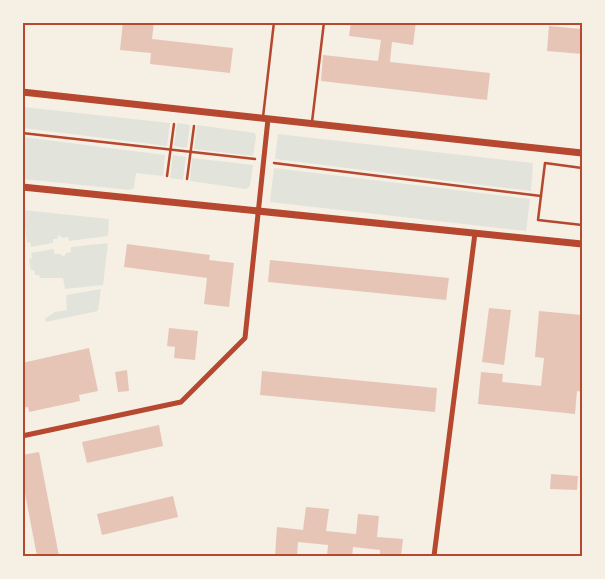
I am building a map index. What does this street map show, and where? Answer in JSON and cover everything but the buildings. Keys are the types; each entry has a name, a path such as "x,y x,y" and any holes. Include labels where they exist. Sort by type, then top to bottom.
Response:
{"street":[{"path":"22,92 582,153"},
{"path":"22,436 182,402 245,338 266,118"},
{"path":"22,187 582,244"},
{"path":"434,556 475,232"}],"lane":[{"path":"266,118 274,22"},
{"path":"312,124 324,22"}],"path":[{"path":"167,176 174,124"},
{"path":"187,179 194,126"},
{"path":"22,133 255,160"},
{"path":"274,163 541,196"},
{"path":"582,168 545,163 538,220 582,225"}],"shaded area":[{"path":"23,107 170,123 167,146 23,128"},
{"path":"177,123 190,125 187,148 174,146"},
{"path":"197,125 255,133 253,156 194,149"},
{"path":"278,134 533,163 531,191 275,159"},
{"path":"23,137 165,155 163,176 136,173 134,188 130,190 23,179"},
{"path":"173,155 186,157 183,180 170,178"},
{"path":"192,158 253,165 250,186 246,189 190,181"},
{"path":"274,168 530,199 526,231 270,202"},
{"path":"23,210 109,219 108,236 69,241 68,237 63,238 59,235 57,239 53,239 53,243 31,247 30,242 27,243"},
{"path":"108,243 103,285 65,289 63,278 40,278 39,275 35,275 34,270 31,270 29,259 32,258 31,253 54,249 54,254 60,254 64,257 66,253 71,252 71,247"},
{"path":"101,289 98,311 46,322 45,319 55,312 67,310 66,295"}]}
